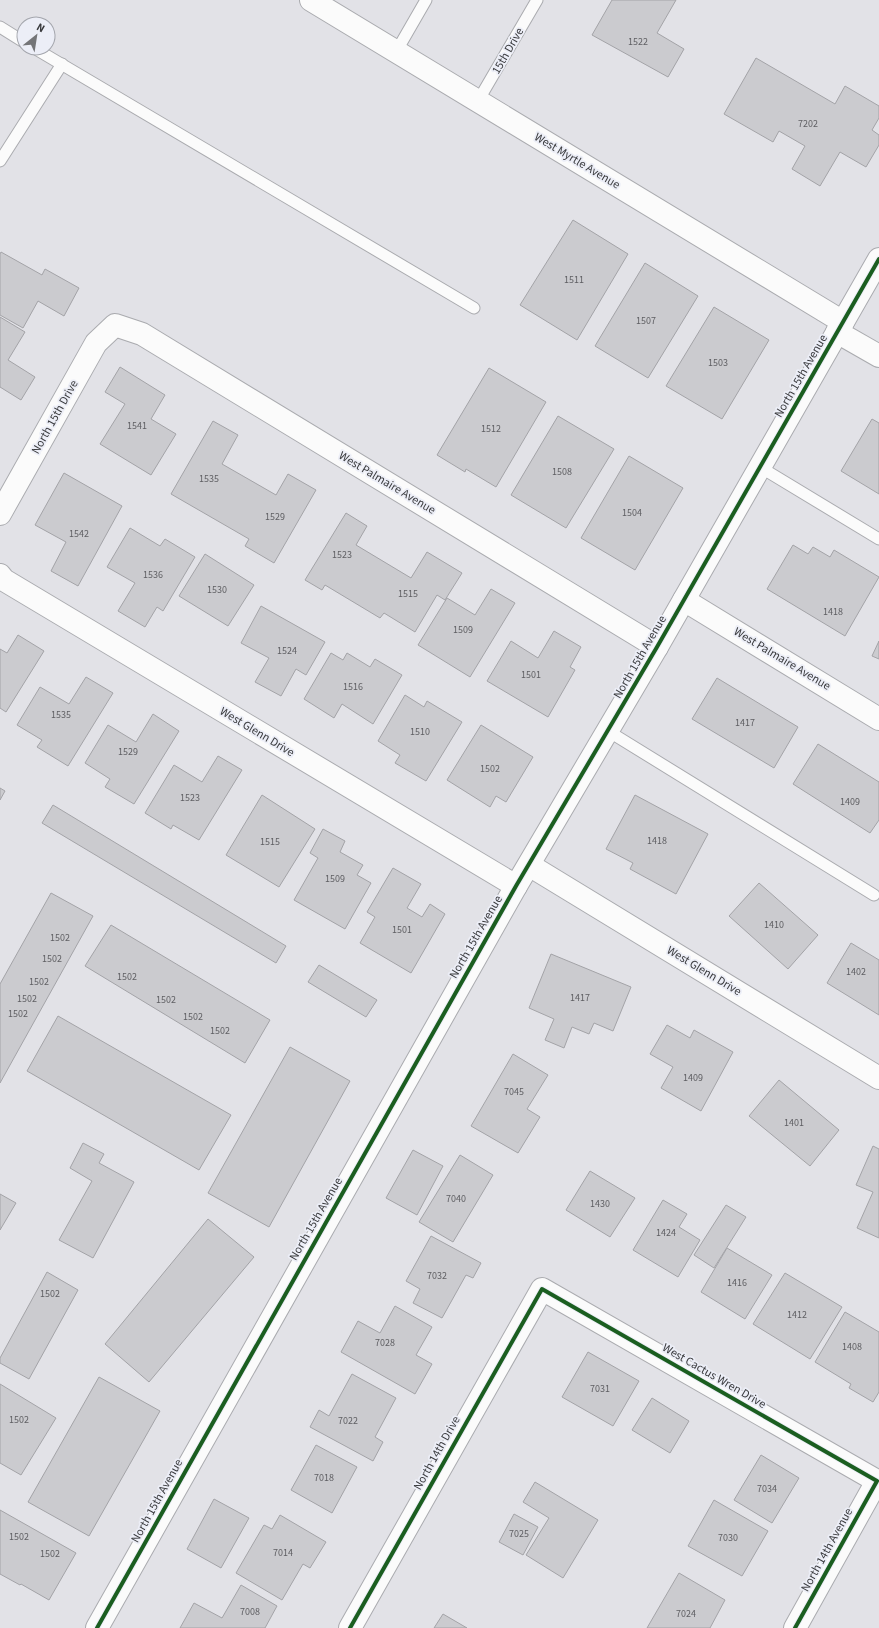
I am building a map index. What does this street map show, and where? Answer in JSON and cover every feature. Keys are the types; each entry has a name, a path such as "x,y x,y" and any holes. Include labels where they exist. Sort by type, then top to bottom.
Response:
{"street":[{"name":"West Myrtle Avenue","path":"311,0 478,101 840,327 879,356"},
{"name":"North 15th Avenue","path":"97,1628 516,886 657,647 879,259"},
{"name":"North 15th Drive","path":"0,514 96,343 115,325"},
{"name":"West Palmaire Avenue","path":"115,325 142,334 657,647"},
{"name":"West Glenn Drive","path":"0,575 10,584 516,886"},
{"name":"West Palmaire Avenue","path":"684,600 879,719"},
{"name":"West Glenn Drive","path":"529,865 879,1078"},
{"name":"West Cactus Wren Drive","path":"542,1289 877,1482"},
{"name":"North 14th Drive","path":"350,1628 542,1289"},
{"name":"North 14th Avenue","path":"795,1628 877,1482"}],"lane":[{"path":"396,52 426,0"},
{"name":"15th Drive","path":"478,101 537,0"},
{"path":"0,27 16,37"},
{"path":"48,56 474,308"},
{"path":"0,161 62,64"},
{"path":"760,467 879,539"},
{"path":"608,731 874,895"}],"building":[{"path":"612,0 676,0 657,33 684,49 668,77 592,35"},
{"path":"756,58 835,104 845,86 879,106 879,118 872,130 879,135 879,145 866,167 840,152 820,186 792,169 805,146 779,131 773,142 724,114"},
{"path":"573,220 628,254 577,340 520,305"},
{"path":"1,252 42,275 45,269 79,288 64,316 38,301 23,328 0,315"},
{"path":"645,263 698,296 648,378 595,346"},
{"path":"714,307 769,340 722,419 666,386"},
{"path":"0,317 25,332 8,360 35,377 21,400 0,387"},
{"path":"120,367 165,395 151,419 176,434 151,475 100,444 125,404 105,392"},
{"path":"489,368 546,402 496,487 466,469 465,472 437,455"},
{"path":"558,416 614,449 566,528 511,495"},
{"path":"872,419 879,423 879,494 841,471"},
{"path":"213,421 238,435 222,464 276,495 288,474 316,490 274,563 245,546 249,539 171,494"},
{"path":"629,456 683,488 635,570 581,538"},
{"path":"64,473 122,506 78,586 51,571 66,542 35,525"},
{"path":"346,513 367,526 356,545 411,578 427,552 462,573 445,600 437,595 415,632 384,613 380,618 325,585 322,590 305,580"},
{"path":"130,528 160,546 165,539 195,557 163,611 157,607 145,627 118,611 135,583 107,567"},
{"path":"793,545 808,554 813,547 830,557 834,550 879,577 845,636 767,589"},
{"path":"205,554 254,585 228,626 179,596"},
{"path":"491,589 515,603 470,677 418,645 447,598 475,615"},
{"path":"261,606 325,642 306,675 296,669 281,696 255,682 269,658 241,643"},
{"path":"554,631 581,647 570,667 575,670 548,717 487,681 511,641 538,658"},
{"path":"18,635 44,651 6,712 0,708 0,649 7,653"},
{"path":"879,641 879,659 872,656"},
{"path":"331,653 343,660 347,653 370,667 375,659 402,675 373,724 342,704 334,718 304,699"},
{"path":"86,677 113,693 68,766 37,747 42,740 17,725 40,687 69,704"},
{"path":"717,678 798,727 774,768 692,719"},
{"path":"405,695 424,707 427,701 462,722 426,781 395,763 400,755 378,741"},
{"path":"153,714 179,731 134,804 105,787 110,779 85,763 108,725 136,742"},
{"path":"481,725 533,757 506,802 496,796 490,807 447,780"},
{"path":"818,744 879,782 879,820 870,833 793,784"},
{"path":"218,756 242,770 199,840 173,825 171,829 145,813 174,765 202,782"},
{"path":"0,788 5,791 0,800"},
{"path":"262,795 315,829 279,887 226,855"},
{"path":"635,795 708,834 676,894 630,869 633,863 606,849"},
{"path":"53,805 286,946 276,963 42,823"},
{"path":"323,829 345,841 340,852 363,865 357,875 371,883 345,929 294,900 318,858 310,853"},
{"path":"393,868 421,884 407,908 422,917 430,904 445,914 411,973 360,943 375,917 367,912"},
{"path":"759,883 818,935 788,969 729,916"},
{"path":"51,893 93,916 0,1083 0,984"},
{"path":"111,925 270,1020 245,1063 85,966"},
{"path":"851,943 879,960 879,1015 827,983"},
{"path":"551,954 631,987 613,1031 594,1023 589,1034 572,1027 564,1048 545,1040 554,1019 529,1008"},
{"path":"319,965 377,1000 366,1017 308,982"},
{"path":"58,1016 231,1115 199,1170 27,1071"},
{"path":"667,1025 690,1038 694,1030 733,1052 701,1111 661,1088 673,1067 650,1054"},
{"path":"290,1047 350,1081 269,1227 208,1193"},
{"path":"513,1054 548,1075 527,1109 540,1117 518,1153 471,1126"},
{"path":"779,1080 839,1130 810,1166 749,1116"},
{"path":"83,1143 104,1154 99,1163 134,1182 93,1258 59,1240 92,1181 70,1168"},
{"path":"873,1146 879,1149 879,1238 857,1228 873,1192 856,1185"},
{"path":"413,1150 443,1166 417,1215 386,1198"},
{"path":"460,1155 493,1175 453,1242 419,1222"},
{"path":"590,1171 635,1198 610,1237 566,1210"},
{"path":"0,1194 16,1203 0,1230"},
{"path":"663,1200 687,1214 679,1227 700,1240 678,1277 633,1250"},
{"path":"726,1205 746,1217 714,1268 694,1255"},
{"path":"208,1219 254,1257 149,1382 105,1344"},
{"path":"431,1236 481,1263 473,1278 466,1275 442,1318 413,1303 420,1289 406,1281"},
{"path":"727,1248 772,1275 745,1319 701,1292"},
{"path":"47,1272 78,1290 29,1379 0,1363 0,1358"},
{"path":"785,1273 842,1307 810,1359 753,1324"},
{"path":"395,1306 432,1327 416,1355 432,1364 415,1394 341,1352 358,1321 380,1333"},
{"path":"845,1312 879,1332 879,1392 873,1402 849,1388 851,1384 815,1362"},
{"path":"588,1352 639,1381 613,1426 562,1397"},
{"path":"352,1374 396,1398 375,1437 383,1442 373,1461 310,1427 319,1410 329,1416"},
{"path":"99,1377 160,1411 89,1536 28,1502"},
{"path":"0,1384 56,1418 21,1475 0,1463"},
{"path":"652,1398 689,1421 670,1453 632,1430"},
{"path":"316,1445 357,1467 332,1513 291,1490"},
{"path":"761,1455 799,1478 772,1523 734,1500"},
{"path":"535,1482 598,1520 563,1578 526,1555 549,1518 523,1502"},
{"path":"214,1499 249,1518 221,1568 187,1549"},
{"path":"714,1500 768,1531 742,1576 688,1546"},
{"path":"0,1510 76,1553 49,1600 0,1574"},
{"path":"514,1514 538,1527 523,1555 499,1542"},
{"path":"280,1515 326,1542 310,1568 303,1564 282,1600 236,1573 264,1525 272,1529"},
{"path":"679,1573 725,1600 710,1628 647,1628"},
{"path":"241,1585 277,1606 265,1628 180,1628 194,1603 222,1618"},
{"path":"443,1614 467,1628 434,1628"}],"cycle path":[{"path":"97,1628 516,886 657,647 879,259"},
{"path":"350,1628 542,1289 877,1481 795,1628"}]}
